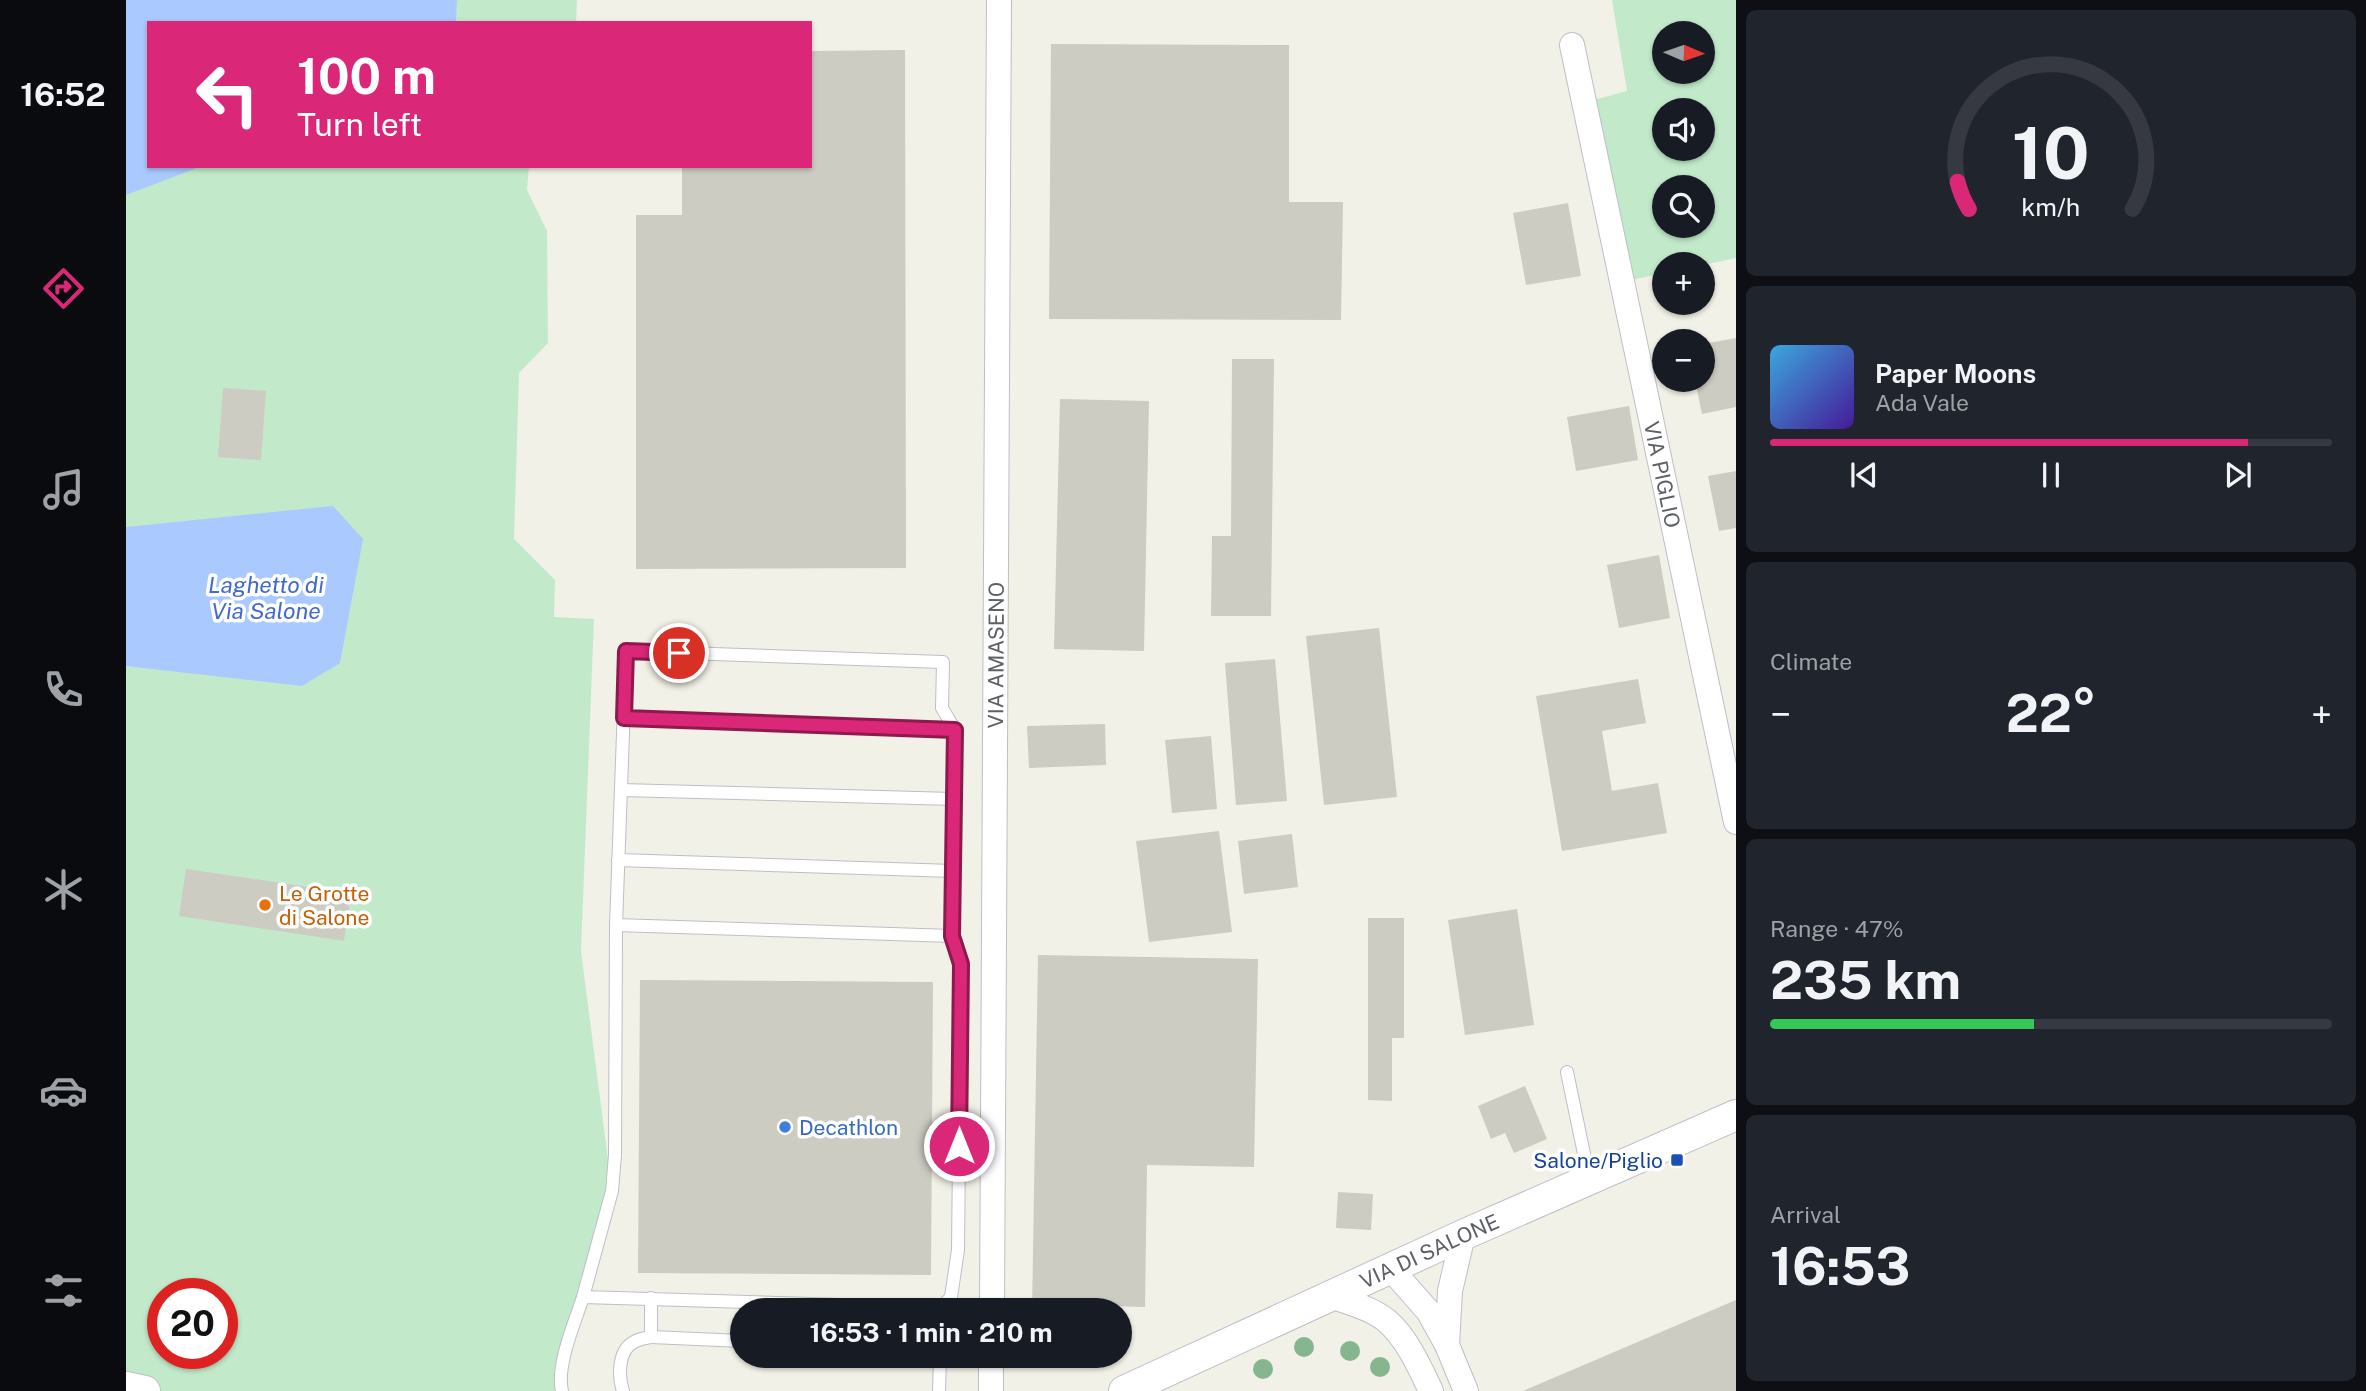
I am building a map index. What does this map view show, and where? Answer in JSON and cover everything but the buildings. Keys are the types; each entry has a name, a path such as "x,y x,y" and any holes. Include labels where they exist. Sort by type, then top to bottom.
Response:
{"street":[{"name":"VIA AMASENO","path":"992,1298 999,0"},
{"name":"VIA PIGLIO","path":"1572,45 1736,822"},
{"name":"VIA DI SALONE","path":"1124,1391 1463,1235 1736,1115"},
{"path":"1447,1345 1450,1291 1463,1235"},
{"path":"1391,1269 1428,1311 1447,1345 1466,1391"},
{"path":"1331,1296 1369,1310 1387,1321 1401,1337 1431,1391"},
{"path":"991,1368 991,1391"},
{"path":"126,1387 145,1391"}],"lane":[{"path":"562,1391 566,1351 612,1191 615,1155 616,925 626,651 943,662 942,708 955,730 952,936 961,964 958,1250 950,1298"},
{"path":"624,718 955,730"},
{"path":"621,790 954,799"},
{"path":"618,860 953,871"},
{"path":"616,925 952,936"},
{"path":"1567,1072 1590,1180"},
{"path":"583,1297 730,1301"},
{"path":"651,1298 652,1337"},
{"path":"623,1391 619,1381 623,1354 633,1342 652,1337 730,1340"},
{"path":"939,1391 940,1368"}],"green space":[{"path":"126,0 577,0 576,21 147,21 147,168 529,168 527,190 547,231 548,343 519,373 514,539 555,580 554,617 594,619 581,951 612,1191 561,1384 563,1391 126,1391"},
{"path":"1612,0 1736,0 1736,258 1715,262 1715,252 1652,252 1652,276 1622,282 1586,102 1627,91"}],"water":[{"path":"126,0 457,0 456,21 147,21 147,168 197,168 126,195"},
{"name":"Laghetto di Via Salone","path":"333,506 363,539 340,663 302,686 126,666 126,527"}],"place":[{"name":"Le Grotte di Salone","path":"265,905"},
{"name":"Decathlon","path":"785,1127"},
{"name":"Salone/Piglio","path":"1677,1160"}],"route":[{"path":"679,653 626,651 624,718 955,730 952,936 961,964 959,1146"}]}
